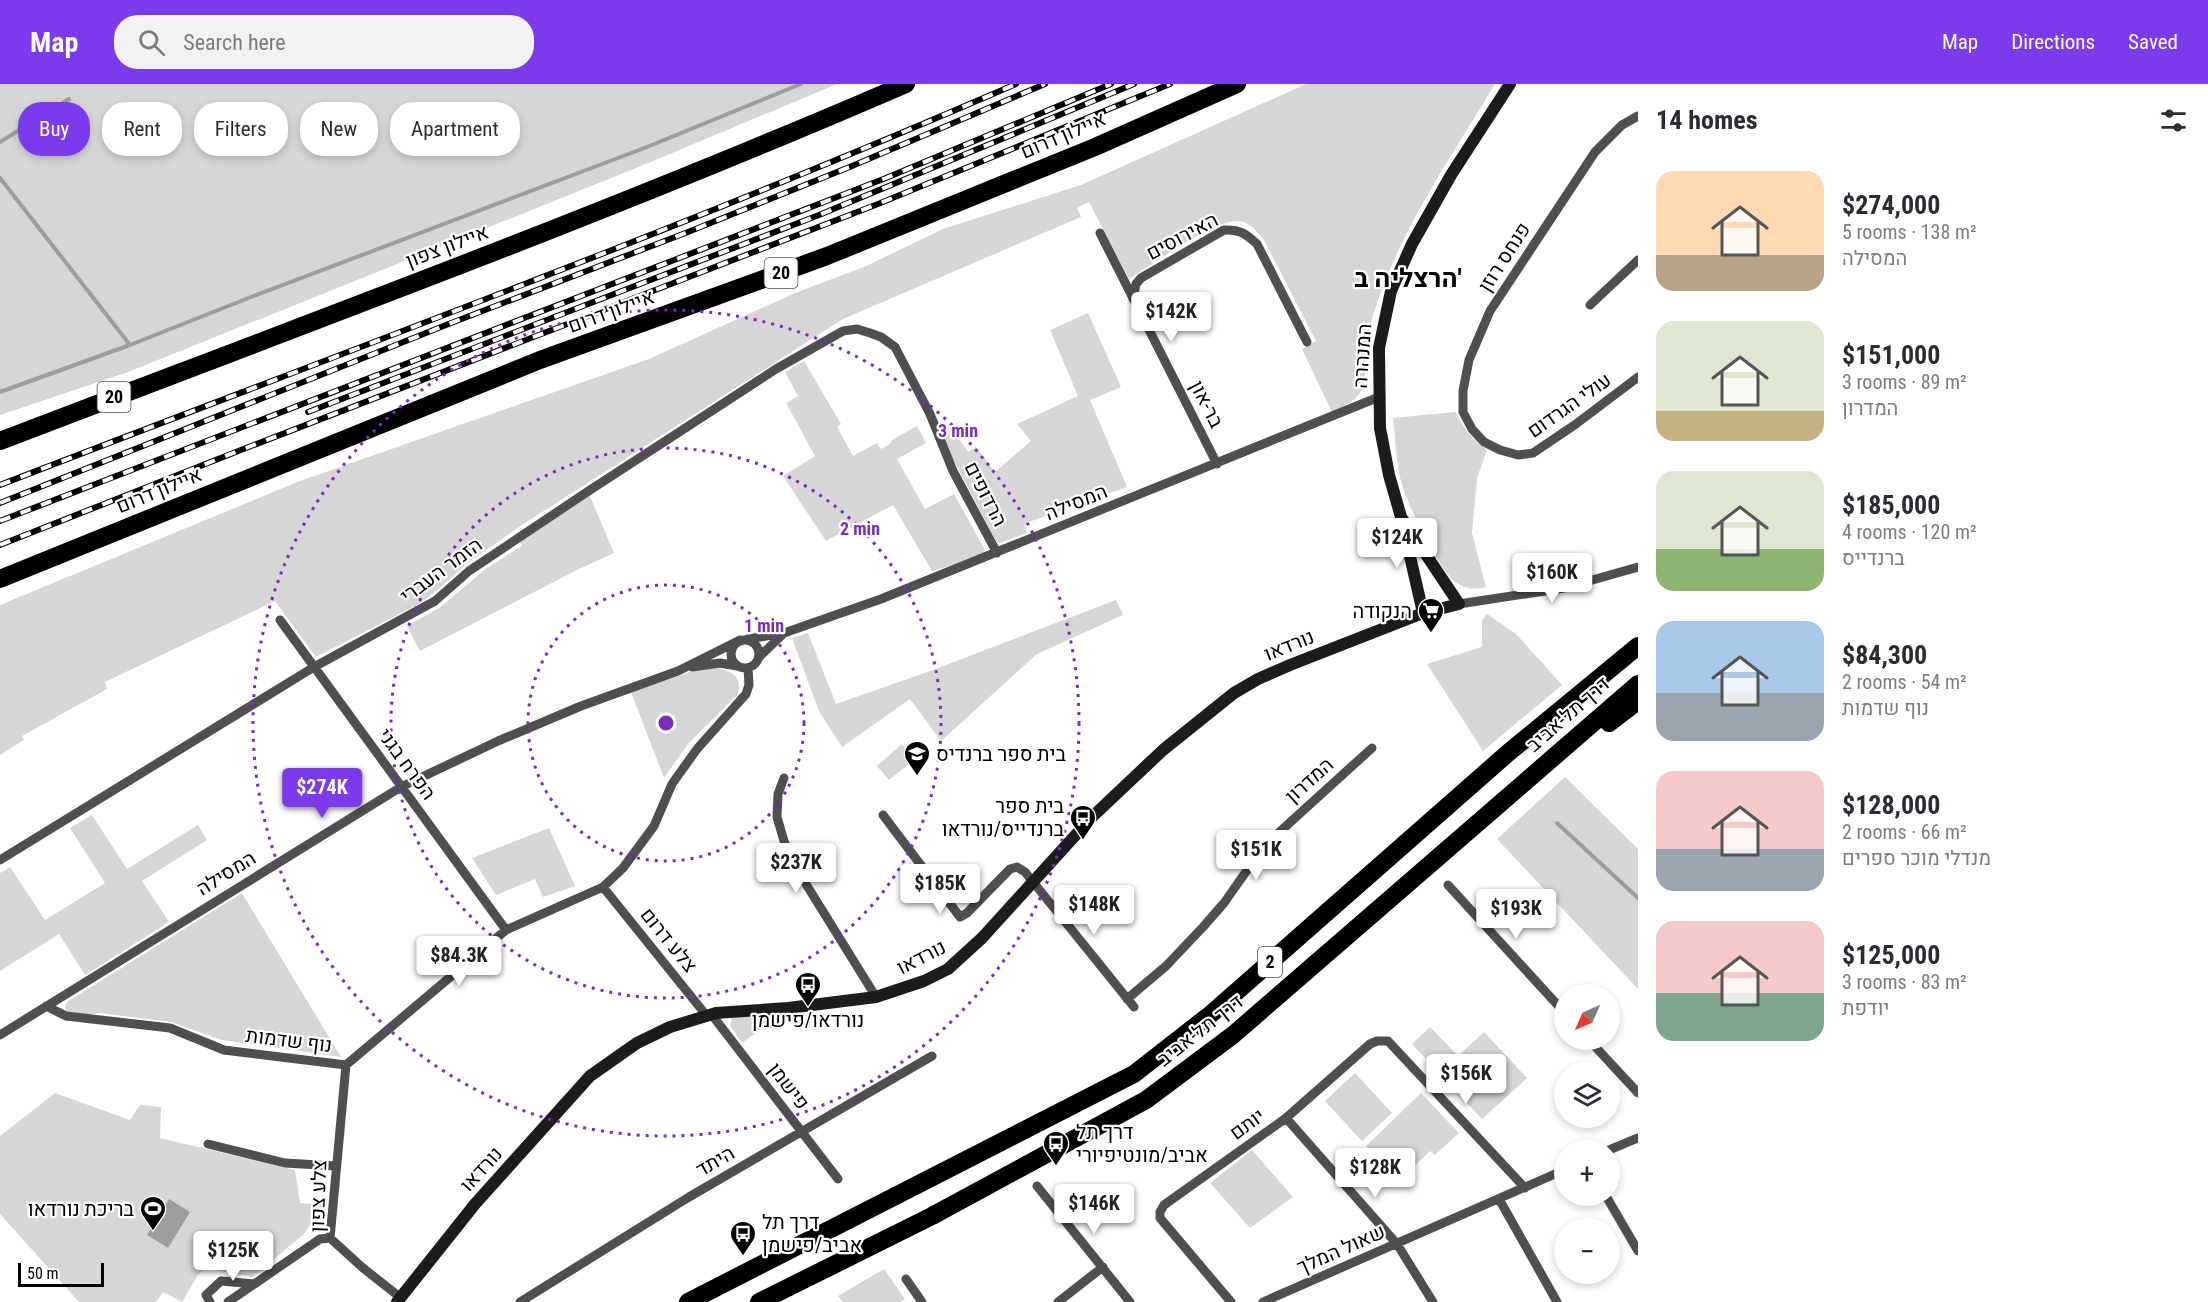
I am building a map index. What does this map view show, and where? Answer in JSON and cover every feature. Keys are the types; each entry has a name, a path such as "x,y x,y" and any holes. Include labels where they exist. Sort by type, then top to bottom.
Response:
{"highway":[{"name":"איילון צפון","path":"0,441 542,234 906,84"},
{"name":"איילון דרום","path":"0,579 540,360 827,256 1095,147 1237,84"},
{"name":"דרך תל-אביב","path":"688,1302 1134,1074 1211,1014 1508,753 1638,646"},
{"name":"דרך תל-אביב","path":"759,1302 932,1216 1146,1100 1233,1035 1638,684"},
{"path":"1478,822 1638,701"}],"street":[{"name":"המנהרה","path":"1424,613 1389,475 1380,428 1378,348 1391,291 1412,244 1436,200 1510,84"},
{"name":"פנחס רוזן","path":"1484,442 1472,429 1463,412 1463,391 1469,360 1479,333 1490,311 1595,152 1622,125 1638,116"},
{"name":"האירוסים","path":"1133,299 1136,284 1141,278 1224,230 1237,229 1257,244 1307,342"},
{"name":"בר-און","path":"1100,233 1217,464"},
{"path":"1590,304 1638,260"},
{"name":"הזמר העברי","path":"0,860 314,667 435,602 479,564 814,346 843,331 857,329 870,333"},
{"name":"הרדופים","path":"870,333 895,347 930,414 953,471 997,553"},
{"name":"עולי הגרדום","path":"1484,442 1518,455 1533,453 1638,377"},
{"name":"המסילה","path":"0,1035 401,787 483,747 678,670 744,640 784,633 881,599 1378,397"},
{"name":"המנהרה","path":"1401,517 1459,604"},
{"path":"1459,604 1564,588 1638,567"},
{"name":"נורדאו","path":"399,1300 475,1204 590,1076 637,1043 670,1027 709,1015 876,997 924,981 948,969 982,938 1092,817 1163,750 1234,693 1290,665 1424,613 1459,604"},
{"name":"הפרח בגני","path":"280,620 506,930"},
{"name":"המסילה","path":"759,657 784,633"},
{"path":"744,640 756,644 759,657 754,665 748,668 737,666 732,659 731,650 744,640"},
{"name":"המסילה","path":"678,670 720,663 737,666"},
{"name":"נוף שדמות","path":"46,1006 66,1016 170,1028 224,1050 346,1065 506,930 603,887 623,868 654,826 672,784 697,749 746,694 749,685 748,668"},
{"name":"המדרון","path":"1127,999 1166,966 1203,927 1224,903 1264,846 1372,748"},
{"path":"784,778 778,794 777,817 784,841 796,868 876,997"},
{"path":"884,815 960,917 967,913 1010,868 1017,867 1033,882 1134,1007"},
{"path":"1448,885 1554,1001"},
{"name":"צלע דרום","path":"603,887 709,1015"},
{"name":"פישמן","path":"709,1015 838,1179"},
{"name":"יותם","path":"1231,1302 1160,1218 1160,1212 1164,1205 1286,1118 1370,1044 1377,1041 1388,1041 1525,1188"},
{"path":"1598,1050 1638,1092"},
{"name":"היתד","path":"520,1302 689,1197 932,1056"},
{"name":"צלע צפון","path":"346,1065 330,1238 399,1300"},
{"path":"1286,1118 1397,1244 1433,1302"},
{"path":"1620,1145 1638,1138"},
{"path":"208,1144 285,1163 336,1166"},
{"name":"שאול המלך","path":"1263,1302 1554,1175"},
{"path":"1037,1186 1130,1302"},
{"path":"1499,1200 1557,1302"},
{"path":"1612,1206 1638,1251"},
{"path":"228,1302 320,1239 330,1238"},
{"path":"1058,1302 1102,1267"},
{"path":"906,1279 922,1302"},
{"path":"210,1302 206,1295 221,1281 254,1284"}],"shaded area":[{"path":"0,84 837,84 641,166 128,372 0,415"},
{"path":"1306,84 1495,84 1443,168 1397,254 1373,315 1367,342 1364,384 1361,392 1346,405 1332,412 1302,349 1316,341 1264,240 1256,230 1242,221 1228,222 1214,227 1129,279 1089,202 1077,208 1081,217 843,319 525,523 466,564 419,604 316,657 275,601 105,682 107,689 22,736 24,740 0,755 0,605 300,481 649,359 795,293 864,267 943,229 1081,185"},
{"path":"1088,313 1121,387 1090,400 1127,487 1026,523 1027,533 999,543 941,436 953,430 968,452 976,447 995,472 1031,441 1017,424 1078,396 1050,330"},
{"path":"804,361 841,424 837,427 853,456 877,443 881,449 917,426 926,443 897,459 925,509 954,494 985,550 981,557 932,571 893,505 826,541 783,476 815,456 786,403 798,396 785,372"},
{"path":"1456,412 1469,433 1487,450 1477,478 1472,533 1486,587 1482,588 1470,588 1455,582 1441,565 1406,497 1398,463 1393,418"},
{"path":"589,494 614,553 420,651 407,626 439,608 487,568 522,546 519,540"},
{"path":"1116,600 1123,615 1037,654 941,741 910,699 842,747 819,711 792,638 808,633 836,704 933,670"},
{"path":"1487,614 1516,634 1562,685 1483,751 1427,664 1482,647 1482,621"},
{"path":"713,667 734,675 739,683 737,695 688,744 664,778 631,692 690,672"},
{"path":"902,744 915,759 889,780 877,766"},
{"path":"1565,777 1638,849 1638,989 1497,839"},
{"path":"92,815 127,869 198,825 207,840 142,881 169,922 85,975 59,934 0,971 0,873 10,867 45,920 105,883 70,828"},
{"path":"549,828 575,886 543,897 535,879 496,895 472,858"},
{"path":"242,893 341,1057 222,1040 171,1022 99,1013 74,1014 66,1011 67,1002"},
{"path":"765,1013 771,1021 742,1043 730,1025 732,1018"},
{"path":"1430,1027 1458,1056 1484,1032 1527,1078 1482,1119 1412,1044"},
{"path":"1355,1073 1392,1113 1362,1141 1325,1101"},
{"path":"55,1093 130,1120 140,1105 161,1107 160,1138 295,1170 300,1203 325,1205 303,1235 252,1277 219,1271 214,1260 198,1275 182,1302 163,1292 156,1302 79,1302 0,1214 0,1136"},
{"path":"1421,1093 1459,1133 1435,1155 1430,1151 1399,1181 1366,1146"},
{"path":"1252,1150 1293,1197 1250,1228 1210,1183"},
{"path":"169,1199 190,1212 168,1248 147,1235"},
{"path":"884,1269 905,1299 900,1302 843,1302 838,1296"}],"waterway":[{"path":"0,392 130,345 647,147 801,84"},
{"path":"0,142 69,99"},
{"path":"0,178 130,345"},
{"path":"1557,823 1638,898"}],"railway":[{"path":"0,485 637,240 1016,84"},
{"path":"0,503 446,325 688,232 852,166 1045,84"},
{"path":"0,521 886,178 1111,84"},
{"path":"308,412 819,215 1134,84"},
{"path":"0,545 878,204 1170,84"}],"place":[{"name":"הנקודה","path":"1431,634"},
{"name":"בית ספר ברנדיס","path":"917,777"},
{"name":"בית ספר ברנדייס/נורדאו","path":"1083,841"},
{"name":"נורדאו/פישמן","path":"808,1008"},
{"name":"דרך תל אביב/מונטיפיורי","path":"1056,1167"},
{"name":"בריכת נורדאו","path":"153,1232"},
{"name":"דרך תל אביב/פישמן","path":"743,1257"}],"district":[{"name":"הרצליה ב'","path":"1408,278"}]}
